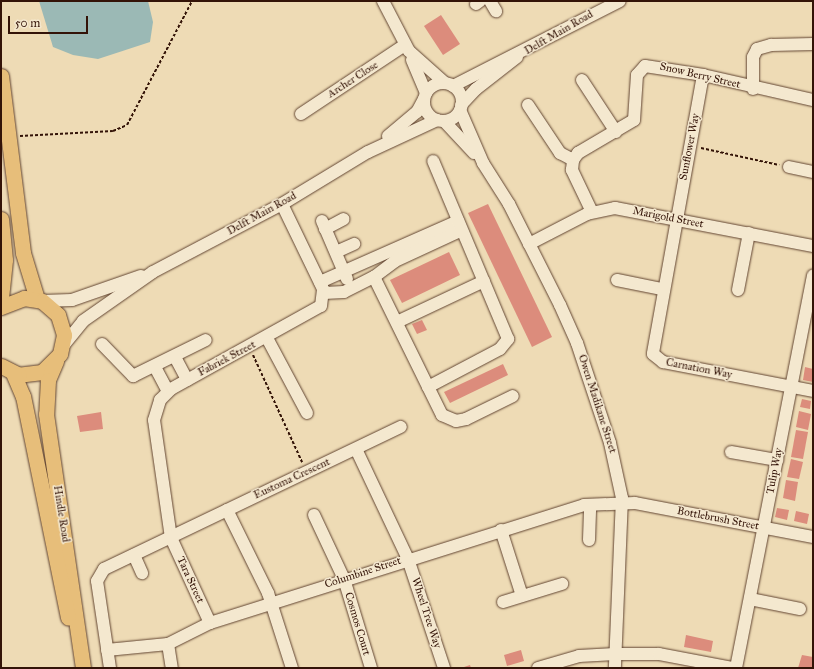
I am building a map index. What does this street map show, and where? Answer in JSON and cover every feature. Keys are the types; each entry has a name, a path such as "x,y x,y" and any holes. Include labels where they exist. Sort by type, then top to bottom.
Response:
{"main road":[{"path":"1,76 23,253 40,300 62,325 63,346"},
{"path":"1,219 5,260 1,298"},
{"path":"1,307 16,299 40,300"},
{"name":"Hindle Road","path":"63,346 48,380 46,414 82,668"},
{"path":"5,369 36,374 56,361"},
{"name":"Hindle Road","path":"5,369 22,396 55,561 82,668"}],"street":[{"path":"384,1 407,48 425,96 426,112 440,120 460,108 460,94 407,48"},
{"name":"Delft Main Road","path":"449,84 520,55 620,1"},
{"path":"753,89 753,57 757,49 771,45 813,44"},
{"name":"Archer Close","path":"301,114 407,48"},
{"name":"Delft Main Road","path":"460,108 476,89 520,55"},
{"name":"Snow Berry Street","path":"573,160 578,153 616,132 636,116 636,80 641,68 654,66 704,75 753,89 813,100"},
{"name":"Sunflower Way","path":"676,219 704,75"},
{"path":"582,80 616,132"},
{"path":"425,96 434,85 449,84"},
{"name":"Delft Main Road","path":"368,152 417,112 425,96"},
{"path":"528,105 560,153 573,160 572,170 592,212"},
{"name":"Owen Madikane Street","path":"460,108 483,163 529,244 577,343 610,443 622,504 615,668"},
{"name":"Delft Main Road","path":"63,346 83,322 153,272 282,204 368,152 440,120"},
{"name":"Owen Madikane Street","path":"440,120 483,163"},
{"path":"428,387 507,342 508,334 459,226 433,161"},
{"path":"790,167 813,172"},
{"path":"282,204 322,288"},
{"name":"Marigold Street","path":"529,244 592,212 615,208 813,246"},
{"path":"344,219 324,225 345,272 344,292"},
{"name":"Carnation Way","path":"676,219 651,345 659,360 813,391"},
{"path":"322,288 345,272 459,226"},
{"path":"322,288 344,292 374,277 394,261 459,226"},
{"path":"738,290 749,233"},
{"path":"336,252 354,244"},
{"name":"Delft Main Road","path":"40,300 72,300 153,272"},
{"name":"Tulip Way","path":"735,668 750,600 813,274"},
{"path":"374,277 442,415 456,421 513,396"},
{"path":"617,280 662,289"},
{"path":"397,322 484,281"},
{"name":"Fabriek Street","path":"171,538 154,420 156,408 168,391 318,310 322,288"},
{"path":"266,338 307,413"},
{"path":"102,344 133,376 155,367 206,340"},
{"path":"174,357 187,380"},
{"path":"155,367 168,391"},
{"name":"Eustoma Crescent","path":"110,668 97,581 104,569 401,427"},
{"path":"356,449 408,559"},
{"path":"731,452 777,460"},
{"name":"Bottlebrush Street","path":"622,504 635,503 813,537"},
{"name":"Columbine Street","path":"107,650 168,644 210,623 559,510 590,505 622,504"},
{"path":"589,540 590,505"},
{"path":"228,510 271,603 292,668"},
{"name":"Cosmos Court","path":"314,515 344,579 370,668"},
{"path":"501,530 522,596"},
{"name":"Tara Street","path":"171,538 210,623"},
{"path":"134,555 142,573"},
{"name":"Wheel Tree Way","path":"408,559 444,668"},
{"path":"503,602 562,584"},
{"path":"750,600 800,609"},
{"path":"168,644 172,668"},
{"path":"538,668 579,656 615,654 735,668"}],"path":[{"path":"19,136 113,131 127,125 192,1"},
{"path":"690,146 790,167"},
{"path":"249,347 307,472"}],"water":[{"path":"39,1 148,1 153,22 150,42 98,59 73,55 53,47"}],"building":[{"path":"441,15 460,44 443,55 424,26"},
{"path":"488,204 552,337 532,347 468,213"},
{"path":"449,252 460,275 402,303 390,280"},
{"path":"422,320 427,330 417,334 412,324"},
{"path":"503,364 508,375 450,403 444,392"},
{"path":"805,367 813,369 813,382 803,380"},
{"path":"802,399 811,401 810,409 800,407"},
{"path":"799,411 811,414 808,430 796,427"},
{"path":"101,412 103,429 80,432 77,416"},
{"path":"796,430 808,432 803,459 791,457"},
{"path":"791,459 803,462 799,479 787,477"},
{"path":"786,480 798,482 795,501 783,498"},
{"path":"777,508 789,510 787,520 775,517"},
{"path":"796,511 809,514 807,524 794,521"},
{"path":"686,635 713,641 711,652 684,647"},
{"path":"521,650 524,661 507,666 504,655"},
{"path":"802,655 813,657 813,668 798,668"},
{"path":"470,665 471,668 461,668"}]}
